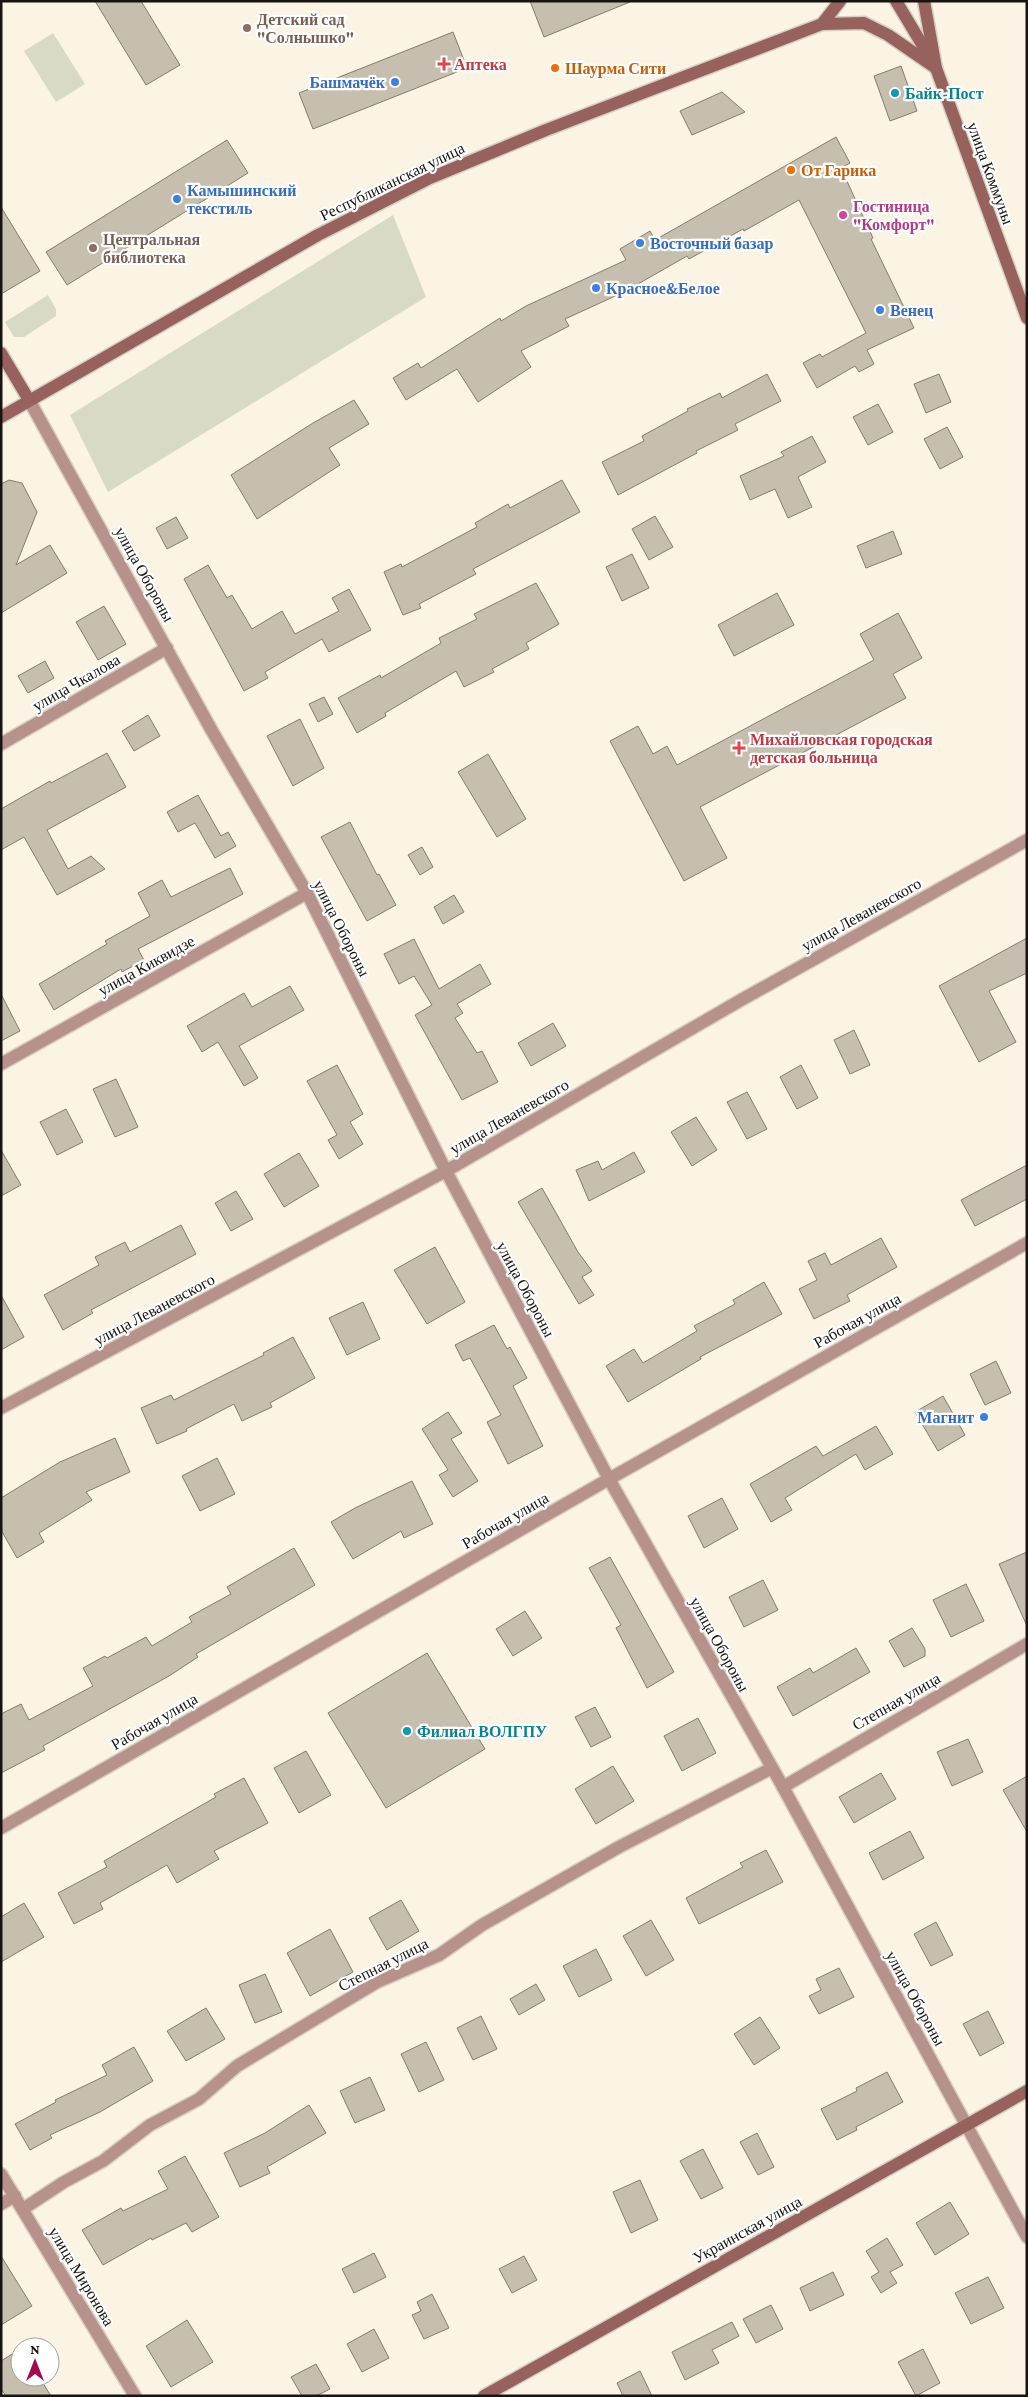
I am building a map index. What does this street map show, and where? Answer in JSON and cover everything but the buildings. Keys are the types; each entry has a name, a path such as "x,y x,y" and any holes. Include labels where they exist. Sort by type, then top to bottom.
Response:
{"street":[{"path":"822,24 840,1"},
{"name":"улица Коммуны","path":"896,1 936,68"},
{"name":"улица Коммуны","path":"924,1 936,68 1027,318"},
{"path":"822,24 864,23 888,35 936,68"},
{"name":"Республиканская улица","path":"1,417 318,235 430,178 546,130 822,24"},
{"name":"улица Обороны","path":"1,353 29,400 212,731 307,893 446,1172 609,1479 783,1787 1027,2237"},
{"name":"улица Чкалова","path":"1,744 167,648"},
{"name":"улица Леваневского","path":"1,1408 446,1172 740,1000 1027,840"},
{"name":"улица Киквидзе","path":"1,1064 307,893"},
{"name":"Рабочая улица","path":"1,1828 609,1479 1027,1243"},
{"name":"Степная улица","path":"783,1787 1027,1644"},
{"name":"Степная улица","path":"23,2209 64,2182 103,2161 150,2125 199,2099 237,2066 377,1982 439,1955 482,1924 619,1847 772,1768"},
{"name":"Украинская улица","path":"484,2396 1027,2091"},
{"name":"улица Миронова","path":"1,2174 135,2396"},
{"path":"1,2204 15,2196"}],"green space":[{"path":"53,33 85,84 56,102 24,51"},
{"path":"393,215 426,297 108,492 70,415"},
{"path":"48,295 56,309 56,316 24,337 14,337 5,322"}],"place":[{"name":"Детский сад \"Солнышко\"","path":"247,28"},
{"name":"Аптека","path":"444,64"},
{"name":"Шаурма Сити","path":"555,68"},
{"name":"Башмачёк","path":"395,82"},
{"name":"Байк-Пост","path":"895,93"},
{"name":"От Гарика","path":"791,170"},
{"name":"Камышинский текстиль","path":"177,199"},
{"name":"Гостиница \"Комфорт\"","path":"843,215"},
{"name":"Восточный базар","path":"640,243"},
{"name":"Центральная библиотека","path":"93,248"},
{"name":"Красное&Белое","path":"596,288"},
{"name":"Венец","path":"880,310"},
{"name":"Михайловская городская детская больница","path":"739,748"},
{"name":"Магнит","path":"984,1417"},
{"name":"Филиал ВОЛГПУ","path":"407,1731"}]}
